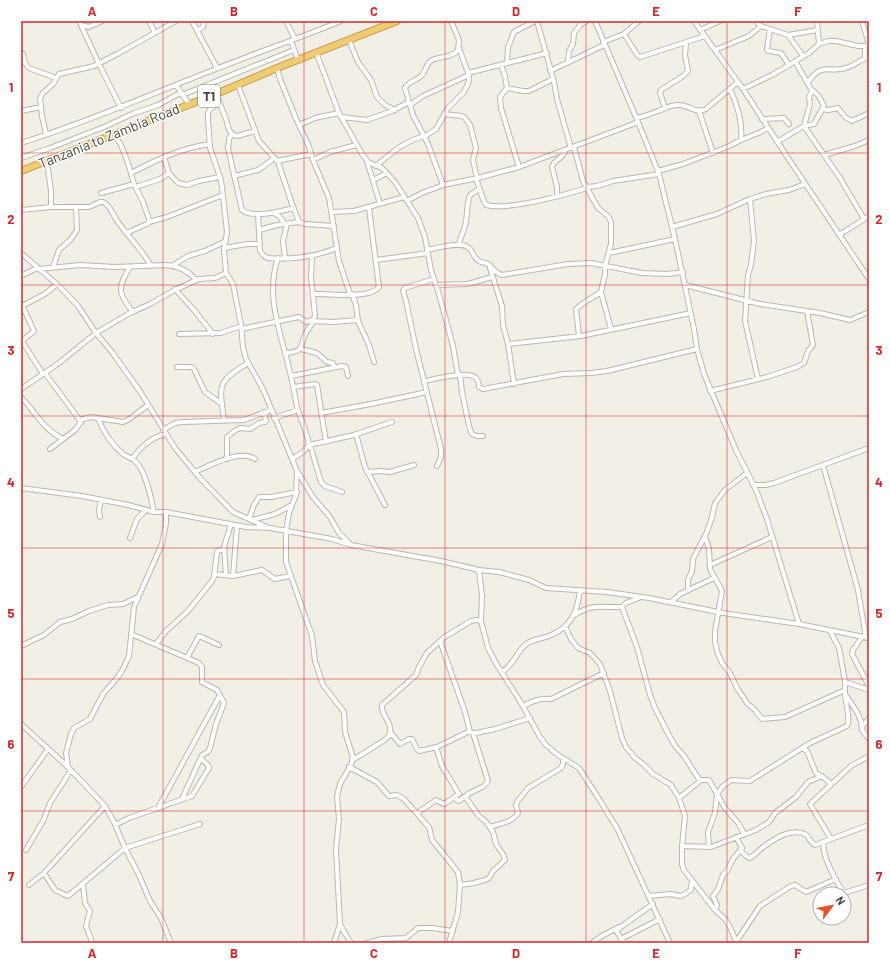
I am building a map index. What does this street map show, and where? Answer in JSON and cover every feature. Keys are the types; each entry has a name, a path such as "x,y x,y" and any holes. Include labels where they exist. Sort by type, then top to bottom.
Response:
{"highway":[{"name":"Tanzania to Zambia Road","path":"21,171 47,162 316,52 396,21"}],"street":[{"path":"80,23 89,27 102,21"},
{"path":"149,21 155,33"},
{"path":"46,134 40,98 53,84 59,74 94,66 176,21"},
{"path":"192,21 217,68"},
{"path":"198,31 203,27 204,21"},
{"path":"286,21 298,60"},
{"path":"21,143 121,108 217,68 341,21"},
{"path":"443,185 424,137 413,115 405,88 422,76 428,62 456,52 459,40 451,21"},
{"path":"506,64 508,48 514,32 536,21 546,53 557,99 583,181 598,208 610,219 612,232 611,244 605,266 605,274 601,292 611,329"},
{"path":"568,62 569,51 573,44 574,33 587,21"},
{"path":"595,21 658,173 683,272 696,349 710,391 752,485 756,490 799,624"},
{"path":"550,71 603,43 624,34 639,21"},
{"path":"694,21 743,89 776,142 868,277"},
{"path":"700,30 720,21"},
{"path":"756,21 761,26 788,35 818,30"},
{"path":"818,21 820,44"},
{"path":"808,82 818,71 825,69 843,69 857,64 867,58 868,44 862,21"},
{"path":"80,23 98,64 121,108"},
{"path":"715,50 749,36 761,26"},
{"path":"770,29 767,47 768,51 781,53 789,65"},
{"path":"624,34 640,57 704,36"},
{"path":"788,35 803,56"},
{"path":"349,40 354,54 370,80 377,97 385,105 394,110"},
{"path":"743,89 756,82 766,79 820,44 828,41 858,46 868,44"},
{"path":"666,108 660,93 661,90 683,76 688,71 685,55 686,43"},
{"path":"376,166 406,142 424,137 436,129 444,114 453,102 464,92 467,86 469,74 458,48"},
{"path":"21,158 104,127 181,94 294,50"},
{"path":"316,52 340,115 367,161 380,204"},
{"path":"21,53 26,66 56,78"},
{"path":"299,125 315,118 340,115 367,120 410,104 423,96 469,74 546,53"},
{"path":"776,142 804,126 814,124 824,106 821,98 812,90 795,61"},
{"path":"501,65 507,88 500,97 519,167"},
{"path":"277,68 280,79 329,198 342,273 356,305 358,320 369,345 374,362"},
{"path":"507,88 529,91 553,79"},
{"path":"332,212 354,211 369,208 380,204 406,199 443,185 519,167 573,148 672,105 684,105 699,111 706,109 738,82"},
{"path":"238,84 255,131 263,147 276,160 299,222"},
{"path":"176,85 189,104"},
{"path":"730,89 735,99 741,123 741,140"},
{"path":"812,90 804,126 864,219"},
{"path":"216,94 229,130 232,133 237,136 255,131"},
{"path":"220,103 210,109 208,113 210,144 213,159 220,176 223,195 227,232 224,248 226,273 233,284 243,347 248,363 263,389 297,471 313,497 330,517 339,533 351,545"},
{"path":"21,111 41,107"},
{"path":"823,109 828,110 838,108 844,117 852,121 869,112"},
{"path":"699,111 713,153"},
{"path":"444,114 462,116 470,125 476,148 473,160 479,189 486,205 493,207 521,204 557,196 586,187 658,173 727,148 768,128"},
{"path":"762,119 784,118 789,124"},
{"path":"232,133 229,139 228,148 242,210 248,214 258,214 294,208"},
{"path":"114,134 121,145 135,186 143,202 150,222"},
{"path":"824,155 855,146 869,140"},
{"path":"131,173 143,166 184,149 210,144"},
{"path":"313,160 336,150 356,144"},
{"path":"557,196 557,186 552,167 554,162 563,156 564,151"},
{"path":"234,176 264,168 276,160 311,154"},
{"path":"164,157 169,173 178,183 184,185 220,176"},
{"path":"367,161 382,168 387,173 395,182 418,218 425,237 434,279 453,346 471,432 477,436 483,436"},
{"path":"47,162 51,191 51,207"},
{"path":"101,193 160,179 169,173"},
{"path":"373,180 387,173"},
{"path":"672,227 717,214 750,199 766,194 789,190 805,184"},
{"path":"459,245 460,237 465,225 470,195 479,189"},
{"path":"126,233 150,222 167,217 223,195"},
{"path":"750,199 754,241 748,276 745,321 758,379"},
{"path":"21,210 51,207 89,207 103,202 109,206 126,233 144,253 151,266"},
{"path":"53,267 59,250 72,239 77,230 76,207"},
{"path":"313,294 351,294 373,292 379,287 369,208"},
{"path":"274,212 286,224"},
{"path":"258,214 260,251 268,258 301,258 321,255 337,248"},
{"path":"839,235 869,216"},
{"path":"259,230 299,222 305,224 334,226"},
{"path":"285,258 283,241 286,224"},
{"path":"609,253 675,239"},
{"path":"172,266 188,256 205,251 226,241"},
{"path":"224,248 247,244 260,244"},
{"path":"376,260 428,252 459,245 467,246 478,261 486,263 494,272 502,275 577,264 595,263 630,272 658,274 683,272"},
{"path":"21,253 78,306 96,333 112,352 141,393 175,448 195,472 233,512 270,528"},
{"path":"285,353 295,353 301,349 305,334 314,319 315,315 311,277 312,256"},
{"path":"278,258 274,268 273,302 298,410 308,435 309,445 321,482 325,486 342,492"},
{"path":"21,275 38,268 80,265 130,268 172,266 190,272 196,280"},
{"path":"490,266 492,277 501,301 503,325 508,344 514,384"},
{"path":"130,268 122,283 120,292 133,312"},
{"path":"21,389 44,374 96,333 133,312 175,289 196,280 215,278 226,273"},
{"path":"436,285 468,284 492,277"},
{"path":"434,279 406,288 403,291 441,449 442,457 437,466"},
{"path":"50,449 80,425 80,420 44,374 22,342 23,338 34,331 22,307 45,294 56,284"},
{"path":"685,285 760,304 807,311 850,320 869,312"},
{"path":"175,289 213,334"},
{"path":"579,336 576,308 601,292"},
{"path":"710,391 758,379 797,367 804,363 808,351 813,345 807,311"},
{"path":"508,344 579,336 691,313"},
{"path":"179,334 221,333 299,317 306,322 358,320"},
{"path":"301,349 317,353 327,362 333,363 334,367"},
{"path":"425,381 452,375 475,377 479,387 483,389 563,374 607,371 696,349"},
{"path":"224,421 221,392 222,385 233,372 248,363"},
{"path":"177,366 192,367 205,392 222,404"},
{"path":"291,376 342,366 346,367 348,376"},
{"path":"293,387 315,384 318,385 326,442"},
{"path":"321,413 427,392"},
{"path":"21,397 46,427 63,439"},
{"path":"80,420 91,417 123,422 148,405"},
{"path":"132,459 145,443 164,432 175,423 244,420 271,410"},
{"path":"274,418 298,410"},
{"path":"227,459 227,437 240,428 247,430 265,422 264,412"},
{"path":"98,418 102,428 118,449 138,465 144,478 154,512"},
{"path":"292,459 303,452 309,445 356,434 392,422"},
{"path":"356,434 367,472 385,505"},
{"path":"752,485 766,485 774,483 869,448"},
{"path":"195,472 227,459 243,455 248,455 255,459"},
{"path":"367,472 389,472 414,465"},
{"path":"823,465 858,590 866,638"},
{"path":"297,471 297,492 292,504 286,531 286,562 312,636 315,661 323,685 344,712 345,732 352,752 353,760"},
{"path":"688,589 688,580 692,571 693,559 705,536 715,503 725,490 747,473"},
{"path":"21,488 63,493 102,500 154,512 166,512 237,525 270,528 332,539 351,545 441,561 517,577 546,588 607,592 640,597 718,612 799,624 866,638"},
{"path":"250,520 254,504 259,498 297,492"},
{"path":"100,517 99,510 102,500"},
{"path":"250,520 275,514 292,504"},
{"path":"130,538 137,519 146,510"},
{"path":"26,850 43,821 50,803 69,769 66,753 74,728 90,719 103,694 118,677 129,656 132,616 138,596 162,544 166,523 166,512"},
{"path":"226,576 224,549 231,524"},
{"path":"233,576 237,525"},
{"path":"705,536 714,578 722,591 715,638 721,661 730,673 739,692 762,719 785,717 845,692"},
{"path":"710,565 772,537"},
{"path":"156,644 166,631 188,611 212,581 216,552 224,549"},
{"path":"214,574 233,576 262,570 275,579 290,576"},
{"path":"479,570 482,596 482,621 488,648 530,718 536,732 546,745 579,768 599,799 618,830 670,943"},
{"path":"671,602 676,596 688,589 714,578"},
{"path":"502,672 512,665 519,652 526,644 549,636 565,626 574,615 577,608 580,591"},
{"path":"21,646 44,635 60,622 108,605 123,604 138,596"},
{"path":"622,607 626,602 640,597"},
{"path":"574,615 588,608 599,606 622,607"},
{"path":"622,607 637,647 655,708 670,737 699,780"},
{"path":"482,621 471,621 441,640 427,653 416,675 382,705 383,712 391,726 391,733 400,744 412,739 419,751 436,748 466,732 472,733 495,729 530,718"},
{"path":"565,626 575,645 578,648 590,653 598,661 604,673 622,738 626,747 634,757 644,764 653,774 671,785 679,798 685,816 682,846 683,868 715,910 728,923 736,942"},
{"path":"709,847 708,832 715,813 717,794 722,787 731,780 750,781 802,748 848,725 845,682 839,648 830,631"},
{"path":"131,634 201,664 202,682 216,690 223,700 223,706 216,724 210,748 208,752 203,754 182,799"},
{"path":"187,658 198,636 219,645"},
{"path":"866,638 852,650 852,654 869,686"},
{"path":"441,640 488,781 484,786 470,792 459,801 455,798"},
{"path":"523,706 534,700 543,698 551,699 604,673"},
{"path":"845,682 869,690"},
{"path":"845,692 857,712 862,727 869,740"},
{"path":"158,808 220,695"},
{"path":"862,727 869,718"},
{"path":"21,724 69,769 105,806 150,900 161,918 171,943"},
{"path":"334,943 340,924 336,849 338,819 337,797 340,784 353,760 386,739 391,733"},
{"path":"417,813 436,800 444,804 455,798 459,792 442,766 436,748"},
{"path":"802,748 807,751 816,774 822,776 832,785"},
{"path":"21,787 48,749"},
{"path":"831,839 810,804 851,766 869,756"},
{"path":"490,827 506,822 515,816 518,813 516,806 517,802 524,792 534,784 561,768 563,758"},
{"path":"115,825 128,818 193,795 209,768 209,766 201,760"},
{"path":"349,767 377,782 389,796 397,795 404,799 429,827 432,840 449,863 457,869 460,885 458,912 449,943"},
{"path":"682,846 716,846 756,830 769,822 774,813 796,797 808,782 822,776"},
{"path":"699,780 708,780 730,815 739,824 744,834"},
{"path":"679,798 698,784 699,780"},
{"path":"460,885 485,880 504,861 504,856 496,844 495,837 490,827 478,815 465,796"},
{"path":"29,884 44,873 105,806"},
{"path":"44,873 55,890 67,897 125,848 200,824"},
{"path":"741,851 746,856 751,858 777,838 792,832 808,836 813,845 869,825"},
{"path":"715,910 717,905 713,896 718,889 723,875 728,870 735,856 741,851 742,845 736,837"},
{"path":"824,842 823,850 844,893 869,885"},
{"path":"736,942 760,906 765,902 791,886 795,885 806,892 836,879"},
{"path":"648,896 670,894 678,896 684,895 690,890 692,880"},
{"path":"83,885 84,903 90,911 86,926 91,943"},
{"path":"592,943 621,926 653,904"},
{"path":"621,939 660,919"},
{"path":"340,924 351,943"},
{"path":"621,926 617,932 624,943"},
{"path":"367,943 382,939 406,938 418,928 453,931"}]}
